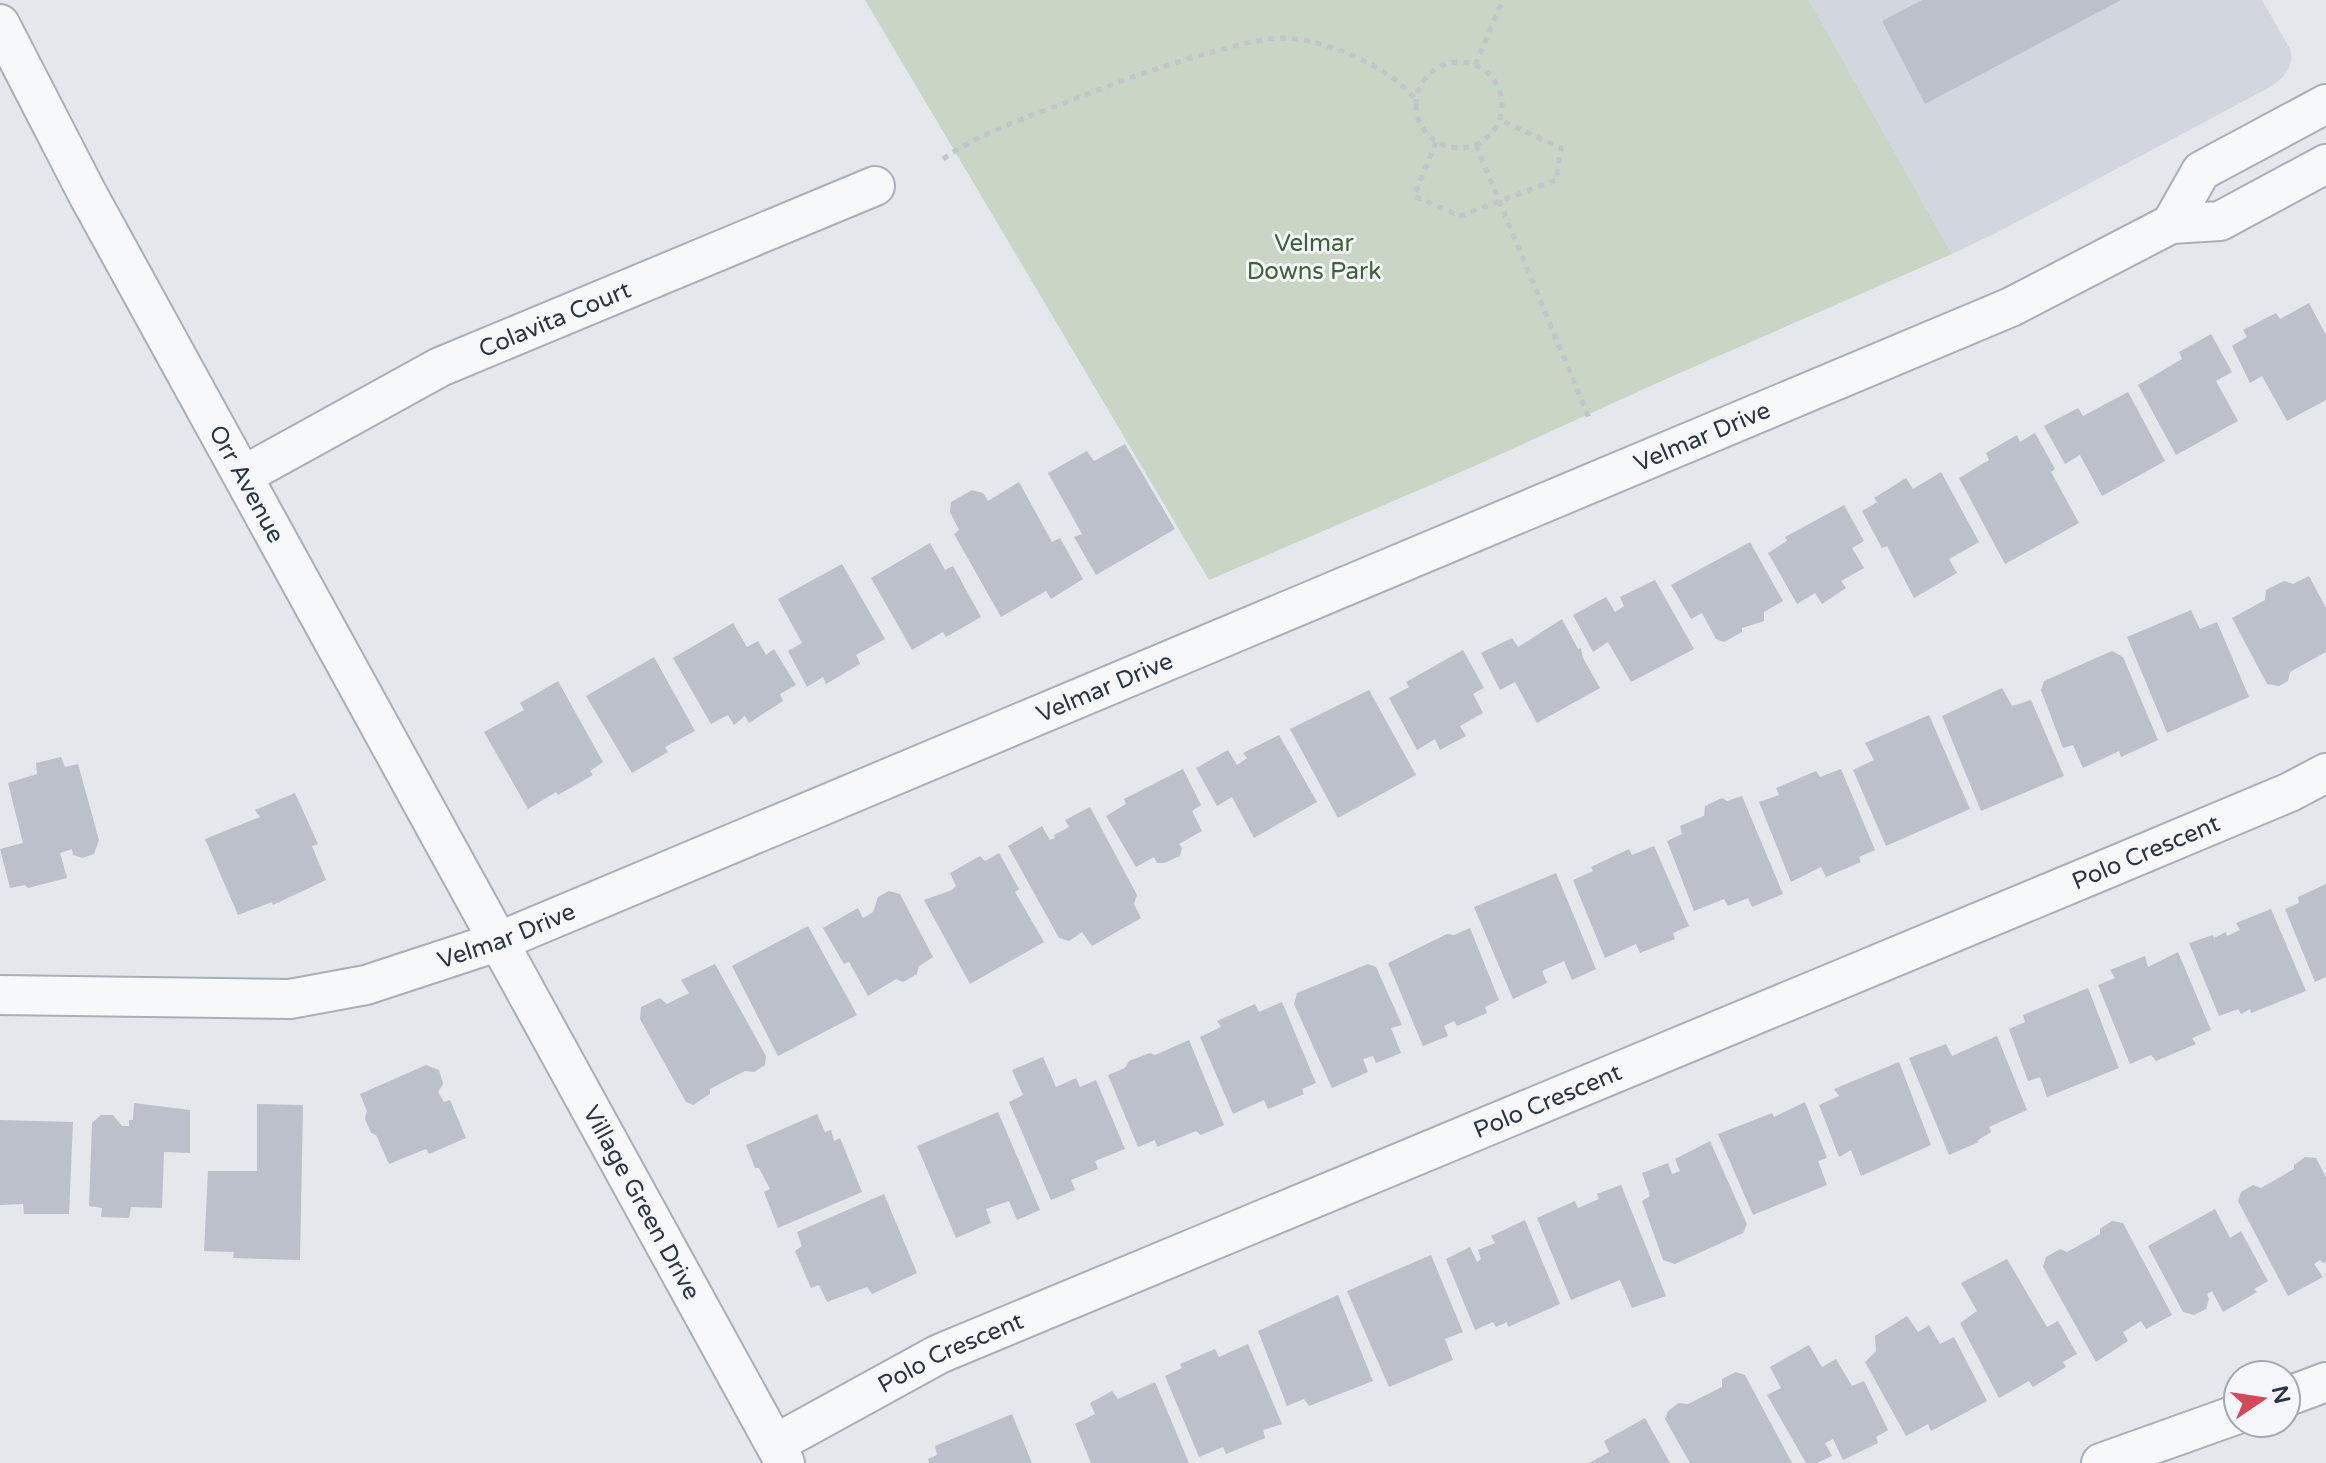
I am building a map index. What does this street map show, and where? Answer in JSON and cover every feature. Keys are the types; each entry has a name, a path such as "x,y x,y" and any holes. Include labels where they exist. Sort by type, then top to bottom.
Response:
{"street":[{"name":"Orr Avenue","path":"0,24 87,193 500,941"},
{"path":"2171,224 2201,171 2326,104"},
{"name":"Velmar Drive","path":"0,995 290,999 366,985 500,941 2011,307 2171,224 2220,221 2326,164"},
{"name":"Colavita Court","path":"244,475 440,367 875,186"},
{"name":"Polo Crescent","path":"780,1454 939,1354 2143,854 2290,792 2326,773"},
{"name":"Village Green Drive","path":"500,941 780,1454"},
{"path":"2302,1391 2326,1382"},
{"path":"2101,1463 2222,1420"}],"path":[{"path":"1475,65 1503,0"},
{"path":"943,159 961,147 1036,114 1157,67 1236,46 1281,38 1353,55 1404,84 1416,100 1420,124 1436,142 1449,148 1463,149 1476,145 1495,130 1503,107 1496,81 1487,71 1462,62 1437,67 1427,76 1416,100"},
{"path":"1436,142 1414,196 1460,216 1556,180 1561,148 1500,120"},
{"path":"1476,145 1589,418"}],"shaded area":[{"path":"1809,0 2262,0 2292,58 2282,78 2270,87 1952,254"}],"green space":[{"name":"Velmar Downs Park","path":"865,0 1809,0 1952,254 1468,469 1209,580"}],"building":[{"path":"1922,0 2121,0 1925,104 1882,21"},
{"path":"2309,303 2326,335 2326,400 2287,421 2262,376 2250,383 2232,346 2247,337 2243,330 2276,313 2280,319"},
{"path":"2211,334 2232,372 2216,381 2238,421 2176,455 2138,385 2182,359 2179,352"},
{"path":"2128,392 2165,461 2102,496 2080,455 2065,464 2044,426 2078,408 2083,416"},
{"path":"2035,433 2055,469 2051,472 2079,523 2005,564 1959,478 1989,460 1986,453 2017,435 2020,442"},
{"path":"1125,444 1175,529 1096,575 1074,537 1082,534 1048,473 1087,451 1094,461"},
{"path":"1941,472 1979,542 1949,559 1957,573 1914,598 1887,546 1882,548 1862,511 1877,502 1874,498 1906,478 1913,489"},
{"path":"1019,482 1052,542 1060,538 1083,579 1051,599 1046,591 1001,617 954,534 959,530 950,512 951,502 972,490 983,493 988,501"},
{"path":"1844,505 1864,541 1852,548 1864,568 1841,581 1846,588 1822,604 1815,593 1797,604 1768,553 1787,541 1785,537"},
{"path":"1750,542 1783,601 1764,612 1764,621 1742,628 1742,632 1724,642 1716,639 1702,613 1691,619 1671,585"},
{"path":"930,543 945,570 953,566 981,617 946,637 943,632 912,650 871,578"},
{"path":"842,564 885,639 856,655 860,664 826,684 823,677 807,687 788,651 802,643 778,599"},
{"path":"2309,576 2326,608 2326,652 2290,672 2288,681 2279,686 2267,684 2232,618 2265,600 2266,590 2284,581 2293,584"},
{"path":"1655,580 1694,649 1631,682 1608,642 1593,652 1573,615 1606,597 1615,612 1624,606 1620,597"},
{"path":"2191,610 2200,629 2217,622 2249,697 2167,733 2127,637"},
{"path":"1562,619 1578,649 1581,648 1583,658 1600,688 1537,723 1515,682 1500,690 1481,653 1512,638 1518,647"},
{"path":"733,623 747,647 758,641 766,655 774,649 796,685 780,694 783,701 749,723 745,716 734,725 728,715 711,724 673,658"},
{"path":"1463,650 1484,688 1473,694 1483,713 1460,726 1466,736 1440,750 1435,739 1417,750 1389,698 1409,687 1406,682"},
{"path":"2112,651 2123,657 2158,740 2121,757 2119,751 2083,768 2073,745 2063,748 2041,690 2044,681"},
{"path":"654,657 695,731 665,747 668,752 632,773 586,696"},
{"path":"558,681 603,762 590,771 593,775 528,809 484,732 524,710 520,703"},
{"path":"2002,688 2012,706 2031,700 2064,776 1981,811 1942,716"},
{"path":"1369,690 1416,775 1338,818 1290,729"},
{"path":"1929,715 1970,809 1886,846 1853,770 1874,760 1865,743"},
{"path":"1279,735 1317,802 1254,838 1232,797 1217,806 1196,768 1228,750 1237,765 1247,758 1243,753"},
{"path":"61,757 65,767 78,764 99,840 94,854 83,858 73,855 72,849 60,853 67,878 28,888 25,885 10,888 0,849 23,843 8,783 37,774 36,763"},
{"path":"1183,769 1201,805 1192,811 1202,831 1179,844 1182,848 1180,856 1164,863 1157,863 1154,857 1136,867 1106,816 1126,804 1124,799"},
{"path":"1841,769 1875,850 1859,857 1861,862 1826,877 1821,867 1791,882 1759,802 1779,795 1776,788 1816,771 1820,777"},
{"path":"295,793 318,844 312,846 326,880 273,905 272,902 238,915 205,839 260,817 255,810"},
{"path":"1742,796 1783,894 1752,907 1748,898 1728,906 1724,899 1694,911 1667,841 1682,834 1680,826 1704,816 1705,806 1722,798 1727,801"},
{"path":"1090,807 1137,895 1134,904 1141,918 1092,946 1082,932 1069,941 1059,938 1008,846 1042,826 1050,840 1055,838 1054,835 1069,827 1065,820"},
{"path":"1654,846 1689,926 1673,933 1675,939 1640,953 1636,944 1605,958 1573,880 1593,871 1591,867 1629,849 1632,855"},
{"path":"999,853 1019,889 1015,892 1044,942 970,984 924,900 956,886 950,873 980,856 985,861"},
{"path":"1556,873 1596,969 1572,980 1564,961 1542,971 1547,983 1513,999 1474,907"},
{"path":"2326,884 2326,977 2315,982 2285,909 2299,903 2298,897"},
{"path":"889,891 900,894 933,957 919,966 917,974 903,982 896,979 868,996 849,962 844,964 823,928 858,908 863,918 873,912 878,897"},
{"path":"2271,909 2306,991 2251,1013 2250,1009 2241,1014 2238,1009 2219,1016 2189,943 2226,932 2227,936 2240,930 2236,923"},
{"path":"808,926 857,1015 778,1056 732,966"},
{"path":"1470,928 1499,1000 1485,1007 1487,1013 1457,1026 1454,1021 1444,1026 1448,1036 1423,1046 1388,963 1447,934 1454,935"},
{"path":"2178,952 2211,1030 2192,1038 2196,1044 2156,1061 2151,1055 2130,1064 2098,985 2115,978 2110,970 2145,956 2148,967"},
{"path":"715,964 766,1056 765,1065 754,1072 745,1071 710,1089 710,1094 693,1105 686,1102 640,1019 641,1007 660,998 667,1004 689,993 681,980"},
{"path":"1368,964 1376,967 1402,1025 1391,1028 1401,1053 1376,1063 1373,1056 1363,1059 1368,1072 1332,1088 1294,1004 1297,993"},
{"path":"2088,988 2119,1068 2047,1097 2040,1077 2028,1081 2009,1029 2025,1022 2023,1015"},
{"path":"1282,1002 1316,1083 1302,1089 1304,1094 1268,1109 1264,1100 1233,1114 1200,1037 1221,1027 1217,1021 1255,1004 1259,1012"},
{"path":"1997,1036 2027,1110 1989,1127 1991,1132 1979,1142 1949,1155 1909,1058 1946,1044 1952,1056"},
{"path":"1189,1040 1224,1125 1201,1135 1196,1131 1157,1147 1155,1140 1138,1147 1108,1075 1125,1068 1129,1061 1150,1053 1155,1055"},
{"path":"1043,1057 1056,1087 1076,1078 1080,1087 1096,1080 1125,1149 1095,1161 1098,1169 1071,1180 1075,1190 1051,1200 1009,1102 1023,1095 1012,1070"},
{"path":"1899,1062 1931,1145 1861,1176 1851,1150 1839,1157 1819,1105 1839,1096 1834,1089"},
{"path":"426,1065 439,1070 443,1084 438,1092 444,1102 450,1100 466,1138 429,1154 426,1149 389,1164 365,1119 367,1111 360,1094"},
{"path":"1805,1102 1827,1158 1818,1161 1827,1185 1753,1215 1718,1134 1772,1113 1774,1117"},
{"path":"134,1103 190,1110 190,1153 164,1152 162,1208 131,1207 129,1218 101,1217 102,1208 89,1206 92,1123 101,1115 113,1115 122,1126 129,1126 129,1120 133,1120"},
{"path":"257,1104 303,1105 300,1260 233,1258 234,1252 204,1251 208,1171 257,1171"},
{"path":"998,1112 1040,1210 1017,1220 1009,1201 986,1209 991,1223 956,1238 917,1146"},
{"path":"817,1114 825,1132 831,1130 834,1141 840,1138 862,1192 778,1228 764,1192 770,1189 759,1168 755,1168 746,1145"},
{"path":"0,1120 73,1122 69,1214 24,1214 23,1204 0,1205"},
{"path":"1710,1141 1747,1224 1743,1233 1675,1264 1663,1260 1642,1201 1650,1196 1642,1173 1668,1163 1672,1174 1680,1171 1675,1159"},
{"path":"2305,1157 2316,1158 2326,1177 2326,1262 2320,1260 2314,1264 2323,1277 2288,1296 2238,1201 2241,1192 2253,1185 2261,1188 2294,1169 2294,1165"},
{"path":"1621,1185 1666,1296 1632,1308 1620,1280 1571,1300 1537,1218 1575,1201 1578,1208 1599,1199 1597,1194"},
{"path":"884,1194 917,1273 872,1294 867,1287 827,1302 819,1285 811,1288 795,1251 802,1246 797,1232"},
{"path":"2215,1209 2230,1238 2241,1231 2268,1281 2254,1289 2257,1292 2223,1312 2212,1291 2207,1294 2206,1309 2194,1315 2183,1312 2148,1246"},
{"path":"1525,1220 1560,1304 1508,1327 1507,1322 1496,1327 1493,1322 1475,1330 1446,1259 1470,1247 1477,1262 1481,1259 1478,1250 1495,1243 1491,1236"},
{"path":"2112,1221 2123,1223 2172,1315 2146,1329 2141,1321 2123,1332 2128,1341 2096,1362 2043,1267 2046,1257 2060,1249 2067,1252 2100,1234 2100,1229"},
{"path":"1431,1255 1463,1332 1445,1339 1453,1360 1389,1387 1347,1291"},
{"path":"2007,1259 2047,1327 2058,1321 2077,1354 2063,1362 2066,1367 2033,1387 2029,1381 1999,1398 1960,1323 1977,1311 1961,1283"},
{"path":"1338,1295 1373,1381 1309,1406 1304,1399 1287,1406 1258,1331"},
{"path":"1907,1316 1918,1332 1929,1325 1940,1344 1954,1337 1987,1401 1931,1431 1928,1424 1906,1436 1865,1362 1876,1351 1875,1336"},
{"path":"1248,1344 1282,1424 1263,1430 1265,1438 1226,1454 1223,1447 1199,1457 1165,1376 1182,1368 1180,1364 1215,1349 1219,1357"},
{"path":"1809,1345 1822,1367 1836,1359 1852,1386 1864,1381 1888,1430 1876,1437 1878,1443 1843,1460 1833,1439 1825,1443 1832,1456 1817,1463 1806,1463 1767,1395 1781,1388 1770,1367"},
{"path":"1736,1372 1745,1375 1792,1463 1690,1463 1665,1419 1668,1411 1679,1403 1688,1404 1722,1387 1722,1379"},
{"path":"1155,1382 1189,1463 1091,1463 1075,1424 1095,1414 1090,1403 1112,1391 1118,1399"},
{"path":"1012,1414 1032,1463 929,1463 928,1459 937,1455 935,1446"},
{"path":"1645,1418 1670,1463 1589,1463 1609,1452 1604,1441"}]}
